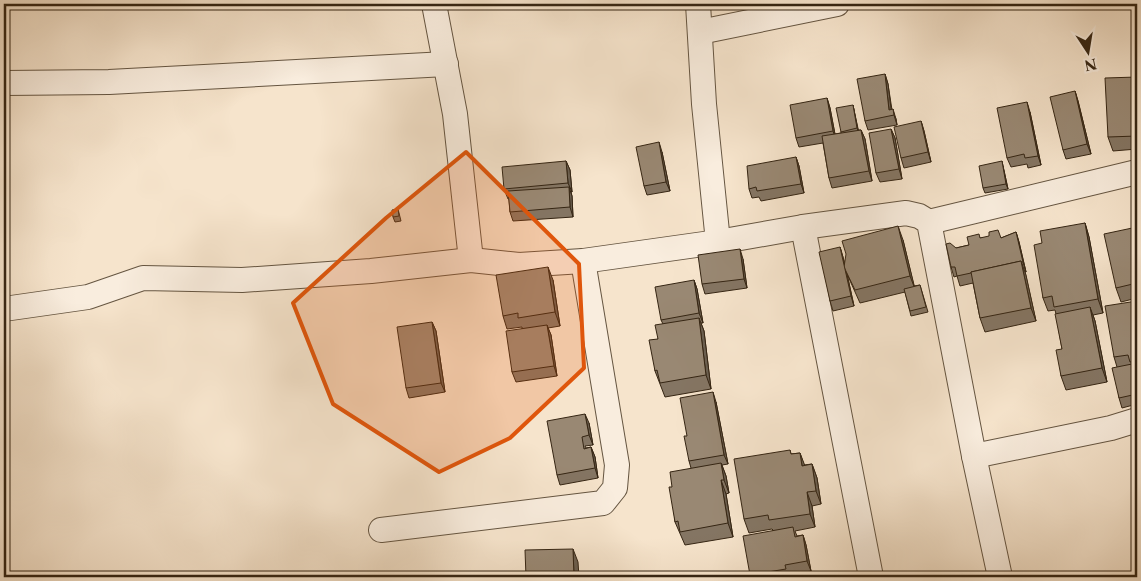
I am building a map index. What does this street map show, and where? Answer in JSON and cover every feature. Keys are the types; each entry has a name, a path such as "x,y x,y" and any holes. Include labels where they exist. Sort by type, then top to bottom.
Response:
{"street":[{"path":"434,4 455,114 471,260"},
{"path":"698,4 704,104 718,242"},
{"path":"700,32 837,4"},
{"path":"4,83 109,82 446,64"},
{"path":"4,309 88,297 143,278 242,280 370,272 471,260 519,265 583,261 718,242 803,226 906,213 919,216 929,222 1137,172"},
{"path":"929,222 974,456 1000,577"},
{"path":"803,226 871,577"},
{"path":"381,530 603,503 615,488 616,465 583,261"},
{"path":"974,456 1111,428 1137,420"}],"highlighted area":[{"path":"466,152 579,264 584,368 510,438 439,472 333,404 293,303 386,218"}],"building":[{"path":"885,74 889,110 893,109 894,115 865,121 857,79"},
{"path":"1137,77 1137,136 1108,137 1105,78"},
{"path":"1075,91 1087,144 1063,150 1050,97"},
{"path":"827,98 833,131 796,138 790,105"},
{"path":"1027,102 1038,156 1025,158 1024,154 1007,158 997,108"},
{"path":"853,105 857,128 841,132 836,108"},
{"path":"921,121 928,152 901,158 894,127"},
{"path":"891,129 899,169 876,173 869,133"},
{"path":"861,130 869,171 829,178 822,136"},
{"path":"659,142 666,182 644,186 636,147"},
{"path":"796,157 801,184 757,191 756,187 749,189 747,166"},
{"path":"566,161 568,183 504,189 502,167"},
{"path":"1002,161 1006,184 983,188 979,166"},
{"path":"569,187 570,207 510,212 508,191"},
{"path":"398,209 399,216 393,217 392,210"},
{"path":"1085,223 1098,299 1054,307 1052,296 1043,298 1034,245 1042,243 1040,231"},
{"path":"898,226 910,276 855,290 844,267 846,254 842,241"},
{"path":"1137,227 1137,283 1116,288 1104,234"},
{"path":"998,230 1001,238 1016,232 1023,262 957,276 955,267 951,267 946,244 950,243 956,248 969,245 967,237 979,234 980,238 989,236 989,232"},
{"path":"840,247 851,296 830,301 819,252"},
{"path":"740,249 744,279 702,284 698,255"},
{"path":"1021,261 1031,308 980,318 971,272"},
{"path":"548,267 555,312 518,318 518,313 503,316 496,275"},
{"path":"694,280 699,313 661,320 655,287"},
{"path":"920,285 926,307 910,311 904,289"},
{"path":"1137,301 1137,361 1130,362 1128,355 1114,357 1105,306"},
{"path":"1090,307 1102,368 1061,376 1056,350 1062,349 1055,314"},
{"path":"699,318 706,375 660,383 657,370 655,371 649,340 658,339 655,325"},
{"path":"432,322 441,383 406,388 397,327"},
{"path":"547,325 554,366 512,372 506,331"},
{"path":"1137,363 1137,394 1119,398 1112,368"},
{"path":"713,392 724,455 689,461 684,436 687,436 680,398"},
{"path":"585,414 589,435 582,437 584,449 591,447 595,468 557,475 547,421"},
{"path":"790,450 791,454 800,453 802,466 812,464 816,491 807,492 810,514 769,520 768,515 744,519 734,459"},
{"path":"721,463 724,480 721,480 728,523 680,532 678,521 675,522 669,487 672,487 670,472"},
{"path":"793,527 795,537 803,535 807,561 785,565 786,569 750,575 743,536"},
{"path":"573,549 574,577 526,577 525,550"}]}
